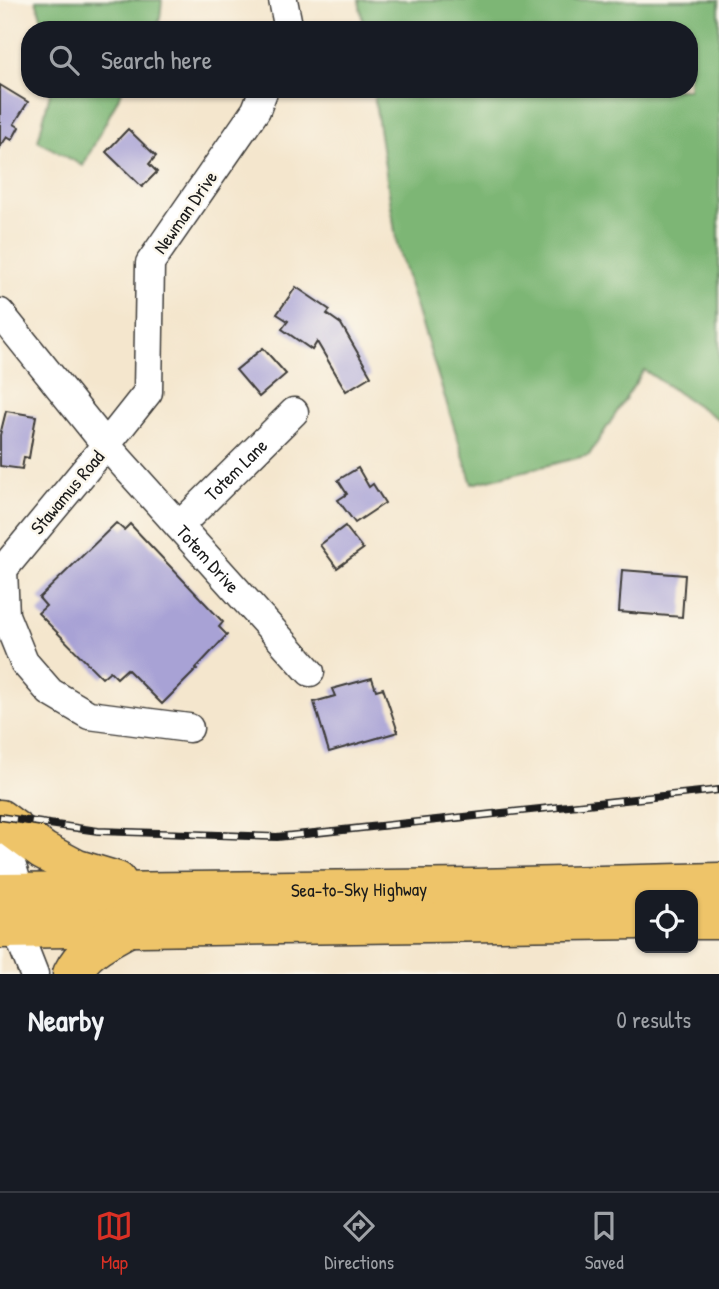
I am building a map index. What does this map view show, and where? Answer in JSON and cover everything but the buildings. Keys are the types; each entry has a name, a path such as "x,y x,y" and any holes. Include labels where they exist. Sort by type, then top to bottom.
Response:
{"highway":[{"path":"0,819 43,851 77,869 149,891"},
{"name":"Sea-to-Sky Highway","path":"7,909 149,891 475,888 719,882"},
{"name":"Sea-to-Sky Highway","path":"7,909 129,927 635,920"},
{"path":"698,920 719,920"},
{"path":"72,974 78,962 97,945 129,927"}],"street":[{"path":"283,0 287,21"},
{"name":"Newman Drive","path":"106,445 148,392 150,263 256,110 261,98"},
{"name":"Stawamus Road","path":"0,313 106,445 1,572"},
{"name":"Totem Lane","path":"179,526 294,412"},
{"name":"Totem Drive","path":"106,445 310,672"},
{"path":"1,572 5,615 24,663 50,692 89,715 189,727"},
{"path":"0,829 7,909 34,974"}],"green space":[{"path":"36,0 162,0 159,21 42,21"},
{"path":"359,0 719,0 719,420 644,370 589,455 472,484 397,245 374,98 698,98 698,21 362,21"},
{"path":"49,98 118,98 83,166 38,141"}],"railway":[{"path":"0,817 98,831 277,837 719,790"}]}
